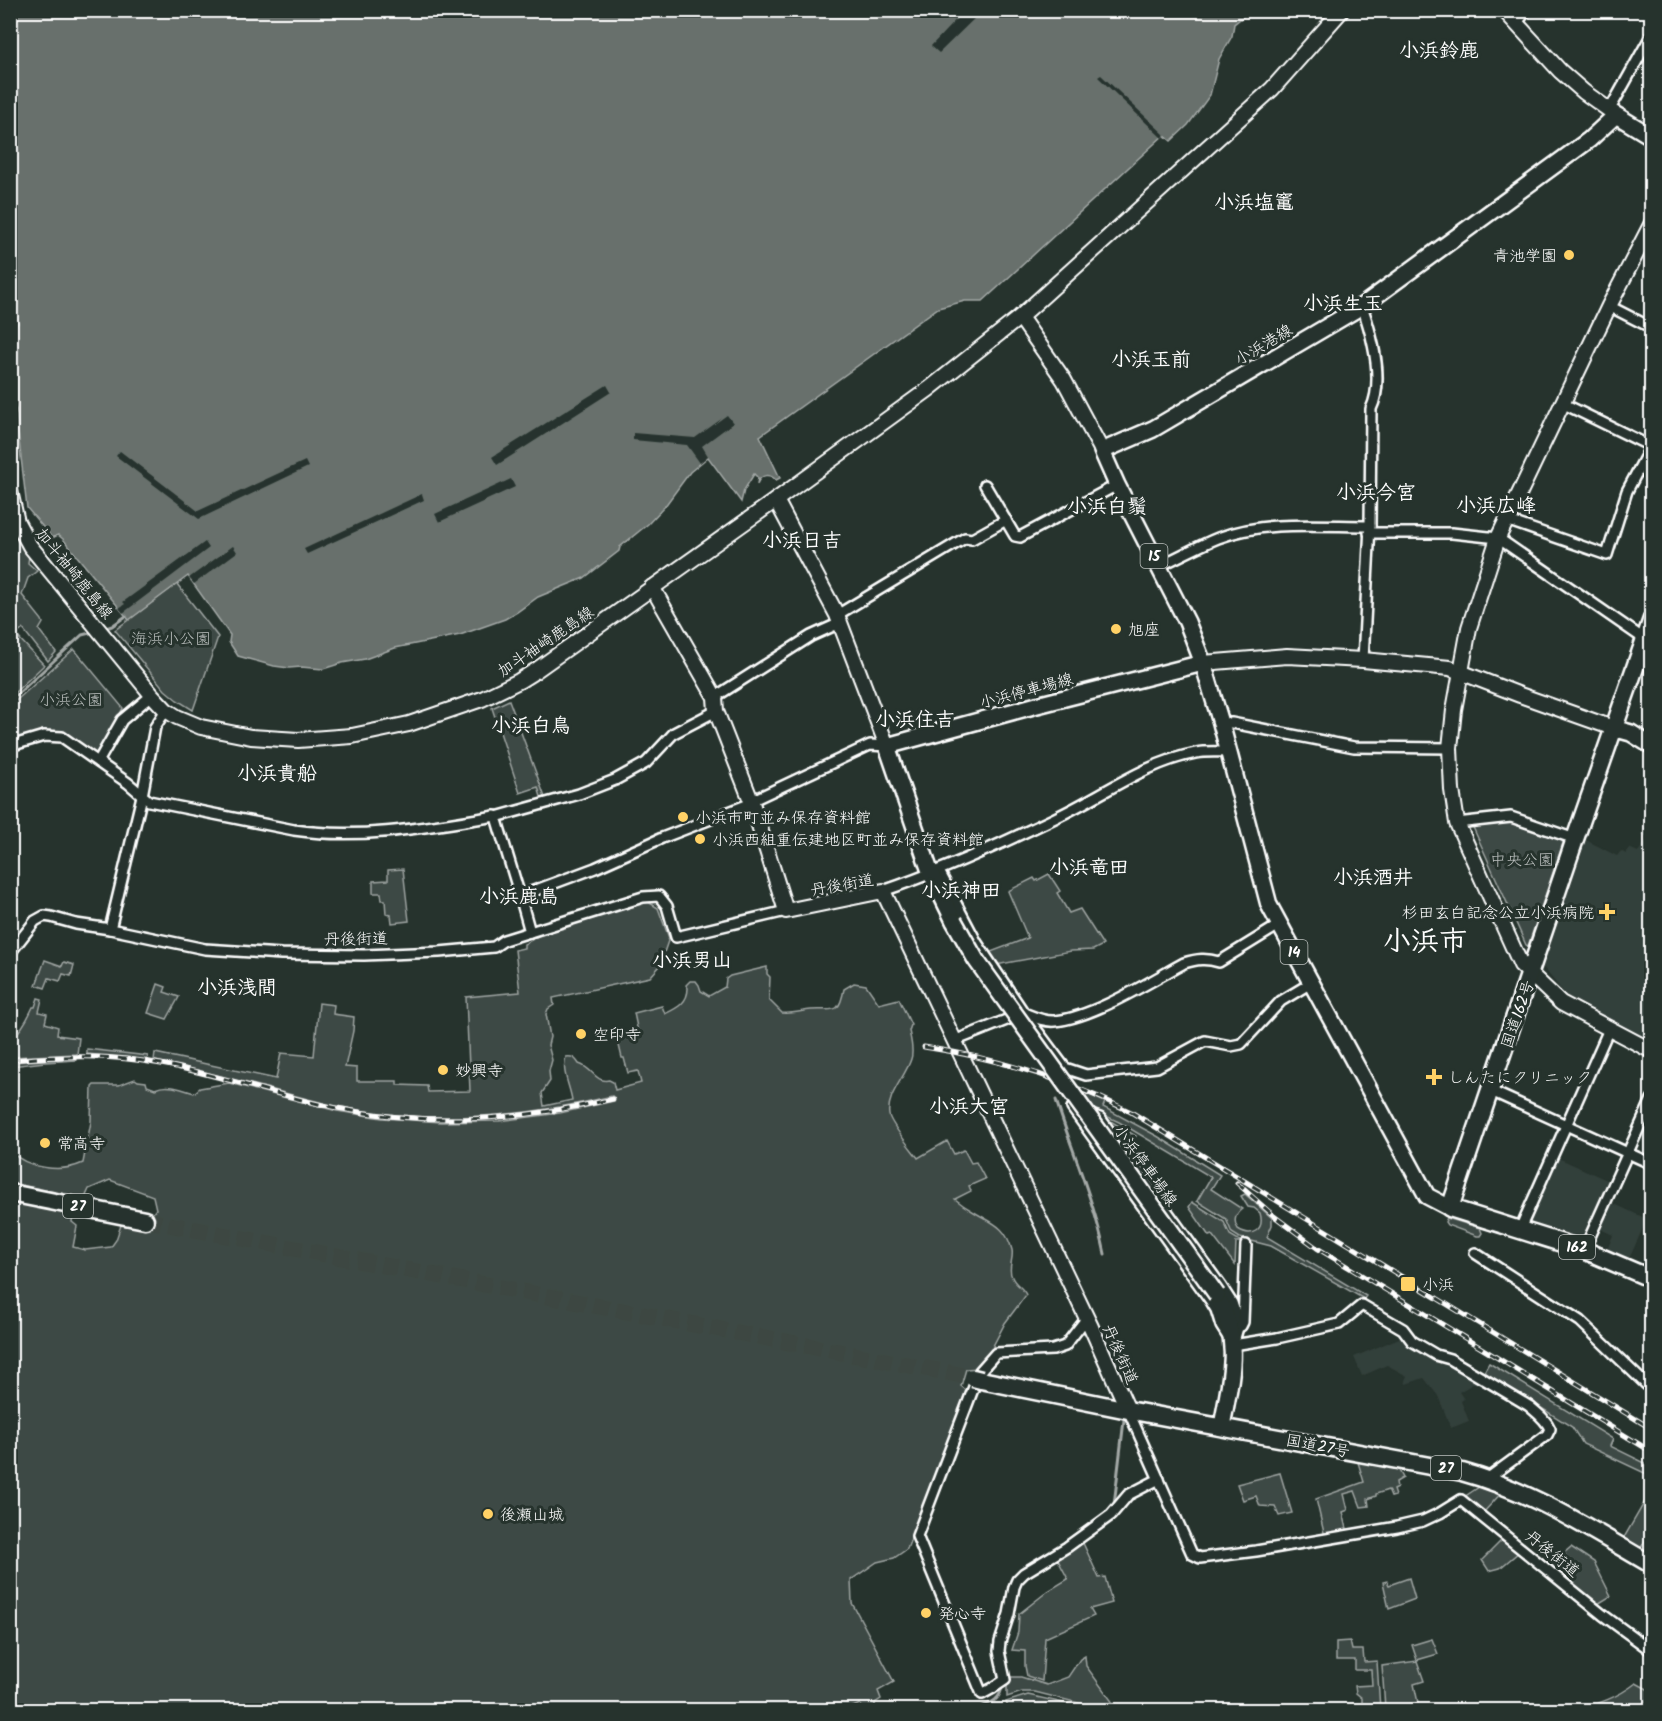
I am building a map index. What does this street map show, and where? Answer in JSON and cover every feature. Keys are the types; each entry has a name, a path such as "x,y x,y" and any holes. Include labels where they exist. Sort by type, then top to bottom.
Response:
{"highway":[{"name":"国道162号","path":"1450,1208 1613,728 1647,642 1652,619"},
{"name":"27","path":"10,1193 145,1220"},
{"name":"162","path":"1450,1208 1584,1250 1652,1279"},
{"name":"国道27号","path":"973,1378 1128,1410 1441,1467 1486,1479 1532,1497 1652,1564"}],"main road":[{"path":"1612,113 1652,137"},
{"name":"小浜港線","path":"1102,451 1153,429 1362,306 1589,140 1612,113"},
{"name":"15","path":"1102,451 1187,622 1203,663"},
{"name":"14","path":"1203,663 1269,905 1427,1196 1450,1208"},
{"name":"小浜停車場線","path":"1203,663 1036,705 887,746 954,921 976,960 1217,1295 1224,1309 1233,1345 1233,1368 1222,1426"},
{"path":"1613,728 1631,733 1652,746"}],"street":[{"path":"1504,10 1560,71 1612,113 1652,34"},
{"path":"1516,24 1527,10"},
{"name":"加斗袖崎鹿島線","path":"10,491 15,516 30,546 152,695 166,710 188,722 214,731 273,739 298,740 352,736 409,724 482,699 535,671 776,500 929,389 1020,317 1272,89 1341,11"},
{"path":"1652,223 1609,306 1498,538 1469,628 1454,710 1450,748 1452,790 1457,823 1521,965 1561,1003 1652,1051"},
{"path":"1362,306 1370,329 1376,359 1376,398 1371,409 1369,530 1363,660"},
{"path":"1609,306 1652,328"},
{"path":"1020,317 1064,380 1102,451"},
{"path":"1506,520 1607,555 1628,491 1651,445 1562,403"},
{"path":"985,485 1015,536 1020,537 1117,484"},
{"path":"520,896 595,868 751,802 870,745 887,746 838,619 776,500"},
{"path":"530,932 495,817 579,794 615,780 646,763 674,733 811,636 965,538 972,539 1006,520"},
{"path":"1159,566 1219,538 1256,529 1287,527 1452,533 1498,538 1647,642"},
{"path":"652,587 715,704 751,802 786,911"},
{"path":"1203,663 1287,656 1450,668 1613,728"},
{"path":"98,762 122,720 152,695"},
{"path":"110,929 156,727 166,710"},
{"path":"1221,723 1232,723 1354,747 1450,748"},
{"path":"10,746 44,736 62,737 128,783 149,801 317,834 362,834 407,830 495,816"},
{"path":"883,891 935,873 1058,817 1159,764 1197,753 1228,752"},
{"path":"1457,823 1511,817 1575,839"},
{"path":"935,873 977,944 1024,1013 1065,1068 1086,1076 1157,1068 1205,1041 1231,1046 1241,1044 1281,1001 1311,983"},
{"name":"丹後街道","path":"10,953 35,921 44,916 205,949 325,956 439,952 494,947 504,940 643,897 659,896 666,906 676,937 883,891 1086,1319 1192,1554 1200,1558 1397,1527 1423,1521 1461,1500 1652,1651"},
{"path":"954,1041 1024,1013 1054,1021 1089,1012 1184,963 1197,959 1220,962 1279,925"},
{"path":"1520,1229 1609,1029"},
{"path":"1491,1091 1652,1164"},
{"path":"1584,1250 1652,1099"},
{"path":"1072,1108 1100,1118 1221,1286 1232,1303 1239,1324 1233,1345 1209,1300 1072,1108"},
{"path":"1233,1345 1243,1322 1246,1245"},
{"path":"1475,1253 1580,1322 1652,1390"},
{"path":"1233,1345 1339,1324 1362,1305 1403,1329 1412,1341 1436,1355 1450,1359 1529,1406 1548,1425 1550,1430 1547,1435 1486,1479"},
{"path":"1086,1319 1065,1346 1053,1350 996,1353 985,1364 972,1391 917,1536 982,1694 1005,1680 999,1651 1000,1642 1010,1614 1017,1580 1024,1573 1067,1547 1112,1515 1128,1495 1159,1479"}],"shaded area":[{"path":"11,11 1250,11 1234,24 1232,36 1219,59 1210,95 1188,125 1171,141 1164,135 983,301 965,301 938,308 760,436 780,478 776,480 771,476 765,476 757,484 758,478 754,474 744,490 741,502 708,457 690,472 665,506 648,524 620,547 619,551 584,578 538,597 505,619 460,635 395,648 365,659 323,669 274,666 238,656 229,642 230,635 188,576 129,620 63,539 58,535 52,538 27,508 17,412 11,400 10,334 18,323 14,316 14,308 10,309 14,291 10,288"},
{"name":"杉田玄白記念公立小浜病院","path":"1651,818 1651,1041 1567,997 1543,967 1586,840 1617,856 1621,851 1626,854 1629,848 1638,852 1648,838 1641,834"},
{"path":"1556,1157 1609,1181 1583,1240 1575,1241 1527,1222"},
{"path":"1610,1202 1647,1219 1629,1259 1607,1250 1613,1235 1598,1228"},
{"path":"1404,1336 1413,1346 1446,1364 1451,1363 1480,1380 1459,1392 1464,1399 1461,1401 1469,1421 1451,1428 1438,1396 1424,1378 1406,1384 1407,1376 1387,1365 1362,1376 1354,1357"}],"green space":[{"path":"10,527 29,556 28,563 37,571 28,578 22,595 42,620 43,623 39,630 56,652 48,661 23,629 16,635 44,665 11,696"},
{"name":"海浜小公園","path":"177,584 218,637 193,710 165,690 115,630"},
{"name":"小浜公園","path":"74,649 123,708 99,753 93,754 70,737 52,731 11,741 10,706"},
{"path":"509,700 546,800 542,800 538,787 520,793 492,708"},
{"name":"中央公園","path":"1507,822 1561,838 1563,843 1528,946 1472,825"},
{"path":"403,869 409,921 392,923 391,915 386,914 385,900 382,900 381,893 373,893 373,881 388,880 388,870"},
{"path":"1049,874 1060,891 1057,893 1069,913 1080,909 1103,945 1093,950 1071,951 996,965 988,953 1028,938 1008,891 1034,878 1036,881"},
{"path":"645,900 658,908 669,938 659,967 650,977 553,998 554,1005 548,1009 546,1014 550,1037 548,1045 552,1060 549,1071 550,1081 542,1093 544,1106 572,1100 565,1073 566,1057 574,1058 600,1079 613,1082 615,1090 641,1083 638,1071 628,1073 617,1037 638,1032 634,1013 662,1006 665,1014 678,1007 686,998 688,988 686,985 690,981 696,981 701,991 709,996 725,987 726,979 730,976 767,967 767,974 770,977 769,1000 782,1013 834,1009 840,1004 844,989 854,983 866,985 879,1004 899,999 911,1025 909,1031 912,1056 890,1100 890,1119 918,1158 947,1141 954,1154 964,1150 971,1163 976,1162 985,1179 969,1186 971,1191 955,1199 998,1226 1006,1235 1012,1250 1010,1267 1013,1280 1026,1295 1005,1323 993,1346 993,1351 979,1368 966,1369 961,1386 967,1391 907,1549 894,1558 877,1562 851,1580 852,1603 894,1682 878,1691 881,1699 875,1703 875,1707 864,1710 860,1704 846,1710 11,1710 11,1201 73,1214 72,1222 77,1226 73,1247 85,1250 111,1247 122,1222 144,1225 156,1209 153,1196 110,1180 89,1189 85,1198 11,1183 10,1151 26,1162 45,1168 65,1168 83,1163 91,1122 92,1087 94,1085 119,1085 135,1079 146,1082 147,1086 155,1089 180,1088 194,1093 200,1088 229,1083 337,1111 382,1118 441,1122 499,1121 560,1113 614,1101 612,1096 544,1110 509,1114 405,1116 336,1106 154,1061 155,1053 276,1079 281,1053 314,1056 319,1003 334,1005 333,1014 354,1017 345,1067 357,1068 357,1081 397,1081 397,1085 427,1086 428,1092 470,1091 466,997 520,992 515,950 524,948 524,944 557,928"},
{"path":"45,960 62,966 64,962 74,965 71,976 63,974 60,981 49,978 45,988 36,985"},
{"path":"158,984 166,987 164,992 179,997 167,1019 148,1013"},
{"path":"38,998 42,999 39,1012 47,1014 45,1023 58,1027 57,1035 79,1038 77,1054 11,1057 11,1039 24,1024"},
{"path":"87,1049 148,1056 147,1060 87,1054"},
{"path":"77,1058 76,1060 11,1066 11,1062"},
{"path":"1081,1091 1105,1102 1103,1107 1157,1136 1220,1175 1211,1189 1242,1209 1236,1218 1238,1229 1248,1233 1256,1231 1261,1224 1260,1213 1248,1207 1241,1196 1245,1194 1272,1218 1267,1237 1366,1296 1364,1299 1271,1246 1240,1238 1232,1233 1226,1219 1197,1201 1211,1177 1119,1122 1095,1111"},
{"path":"1102,1116 1136,1136 1123,1144"},
{"path":"1192,1202 1224,1222 1230,1235 1242,1242 1236,1242 1235,1265 1212,1235 1209,1236 1189,1207"},
{"path":"1447,1218 1480,1228 1482,1233 1477,1236 1447,1225 1445,1222"},
{"path":"1489,1363 1613,1439 1610,1446 1651,1466 1651,1476 1583,1444 1572,1427 1484,1372"},
{"path":"1357,1459 1396,1465 1403,1478 1396,1482 1397,1488 1393,1490 1395,1496 1391,1497 1388,1490 1376,1494 1368,1499 1369,1506 1361,1507 1355,1491 1344,1494 1348,1510 1343,1512 1348,1533 1325,1537 1316,1499 1364,1482"},
{"path":"1280,1473 1292,1513 1279,1516 1275,1507 1260,1506 1256,1496 1243,1500 1237,1484"},
{"path":"1485,1483 1504,1490 1483,1513 1464,1497"},
{"path":"1651,1491 1651,1530 1639,1551 1622,1541"},
{"path":"1503,1539 1519,1552 1500,1568 1489,1571 1482,1560"},
{"path":"1083,1543 1099,1578 1105,1577 1112,1603 1090,1609 1094,1616 1045,1638 1042,1681 1027,1676 1025,1651 1012,1650 1018,1632 1019,1614 1048,1591 1068,1579 1058,1560"},
{"path":"1571,1547 1594,1562 1611,1596 1596,1605 1565,1580 1571,1568 1564,1553"},
{"path":"1409,1578 1415,1599 1389,1609 1383,1582 1387,1581 1389,1585"},
{"path":"1432,1639 1438,1654 1417,1660 1412,1645"},
{"path":"1350,1641 1352,1650 1363,1650 1364,1662 1377,1661 1380,1710 1362,1710 1362,1698 1356,1693 1355,1686 1372,1685 1371,1670 1355,1670 1355,1660 1336,1660 1336,1642"},
{"path":"1085,1656 1086,1666 1116,1707 1112,1710 1035,1692 1022,1692 1007,1697 1007,1677 1021,1677 1047,1685 1068,1677 1080,1659"},
{"path":"1417,1661 1424,1681 1414,1684 1418,1703 1385,1708 1382,1666"},
{"path":"1636,1683 1651,1691 1651,1710 1574,1710 1607,1700"},
{"path":"1028,1695 1094,1710 1009,1710 1006,1702"}],"pier":[{"path":"964,11 982,11 939,53 931,46"},
{"path":"1101,75 1165,135 1162,138 1098,77"},
{"path":"607,385 611,392 497,465 492,457"},
{"path":"727,415 733,423 702,446 708,456 700,463 687,445 633,440 633,433 695,438"},
{"path":"120,451 198,511 305,461 308,467 199,519 116,456"},
{"path":"511,479 515,487 439,522 435,514"},
{"path":"422,494 424,500 307,554 304,549"},
{"path":"205,542 209,548 123,613 119,608 125,604 123,602"},
{"path":"233,546 237,552 194,584 189,578"}],"waterway":[{"path":"103,629 112,626 126,616"},
{"path":"10,701 82,635 94,632"},
{"path":"1056,1100 1089,1195 1105,1254"},
{"path":"1054,1550 1114,1505 1124,1420"},
{"path":"1006,1607 1011,1580 1023,1569"},
{"path":"1001,1680 995,1651 996,1639 1002,1622"},
{"path":"974,1710 996,1699 1002,1686"}],"tunnel":[{"path":"145,1220 966,1376"}],"railway":[{"path":"924,1047 978,1057 1030,1071 1081,1089 1131,1112 1652,1429"},
{"path":"10,1060 86,1057 142,1061 205,1074 337,1108 407,1118 510,1116 613,1099"},
{"path":"1237,1183 1274,1216 1317,1248 1652,1452"}],"place":[{"name":"青池学園","path":"1569,255"},
{"name":"旭座","path":"1116,629"},
{"name":"小浜市町並み保存資料館","path":"683,817"},
{"name":"小浜西組重伝建地区町並み保存資料館","path":"700,839"},
{"name":"杉田玄白記念公立小浜病院","path":"1607,912"},
{"name":"空印寺","path":"581,1034"},
{"name":"妙興寺","path":"443,1070"},
{"name":"しんたにクリニック","path":"1434,1077"},
{"name":"常高寺","path":"45,1143"},
{"name":"小浜","path":"1408,1284"},
{"name":"後瀬山城","path":"488,1514"},
{"name":"発心寺","path":"926,1613"}],"district":[{"name":"小浜鈴鹿","path":"1439,50"},
{"name":"小浜塩竃","path":"1254,202"},
{"name":"小浜生玉","path":"1343,303"},
{"name":"小浜玉前","path":"1151,359"},
{"name":"小浜今宮","path":"1376,492"},
{"name":"小浜広峰","path":"1496,505"},
{"name":"小浜白鬚","path":"1107,506"},
{"name":"小浜日吉","path":"802,540"},
{"name":"小浜住吉","path":"915,719"},
{"name":"小浜白鳥","path":"531,725"},
{"name":"小浜貴船","path":"277,773"},
{"name":"小浜竜田","path":"1089,867"},
{"name":"小浜酒井","path":"1373,877"},
{"name":"小浜神田","path":"961,890"},
{"name":"小浜鹿島","path":"519,896"},
{"name":"小浜市","path":"1425,940"},
{"name":"小浜男山","path":"692,960"},
{"name":"小浜浅間","path":"237,987"},
{"name":"小浜大宮","path":"969,1106"}]}
